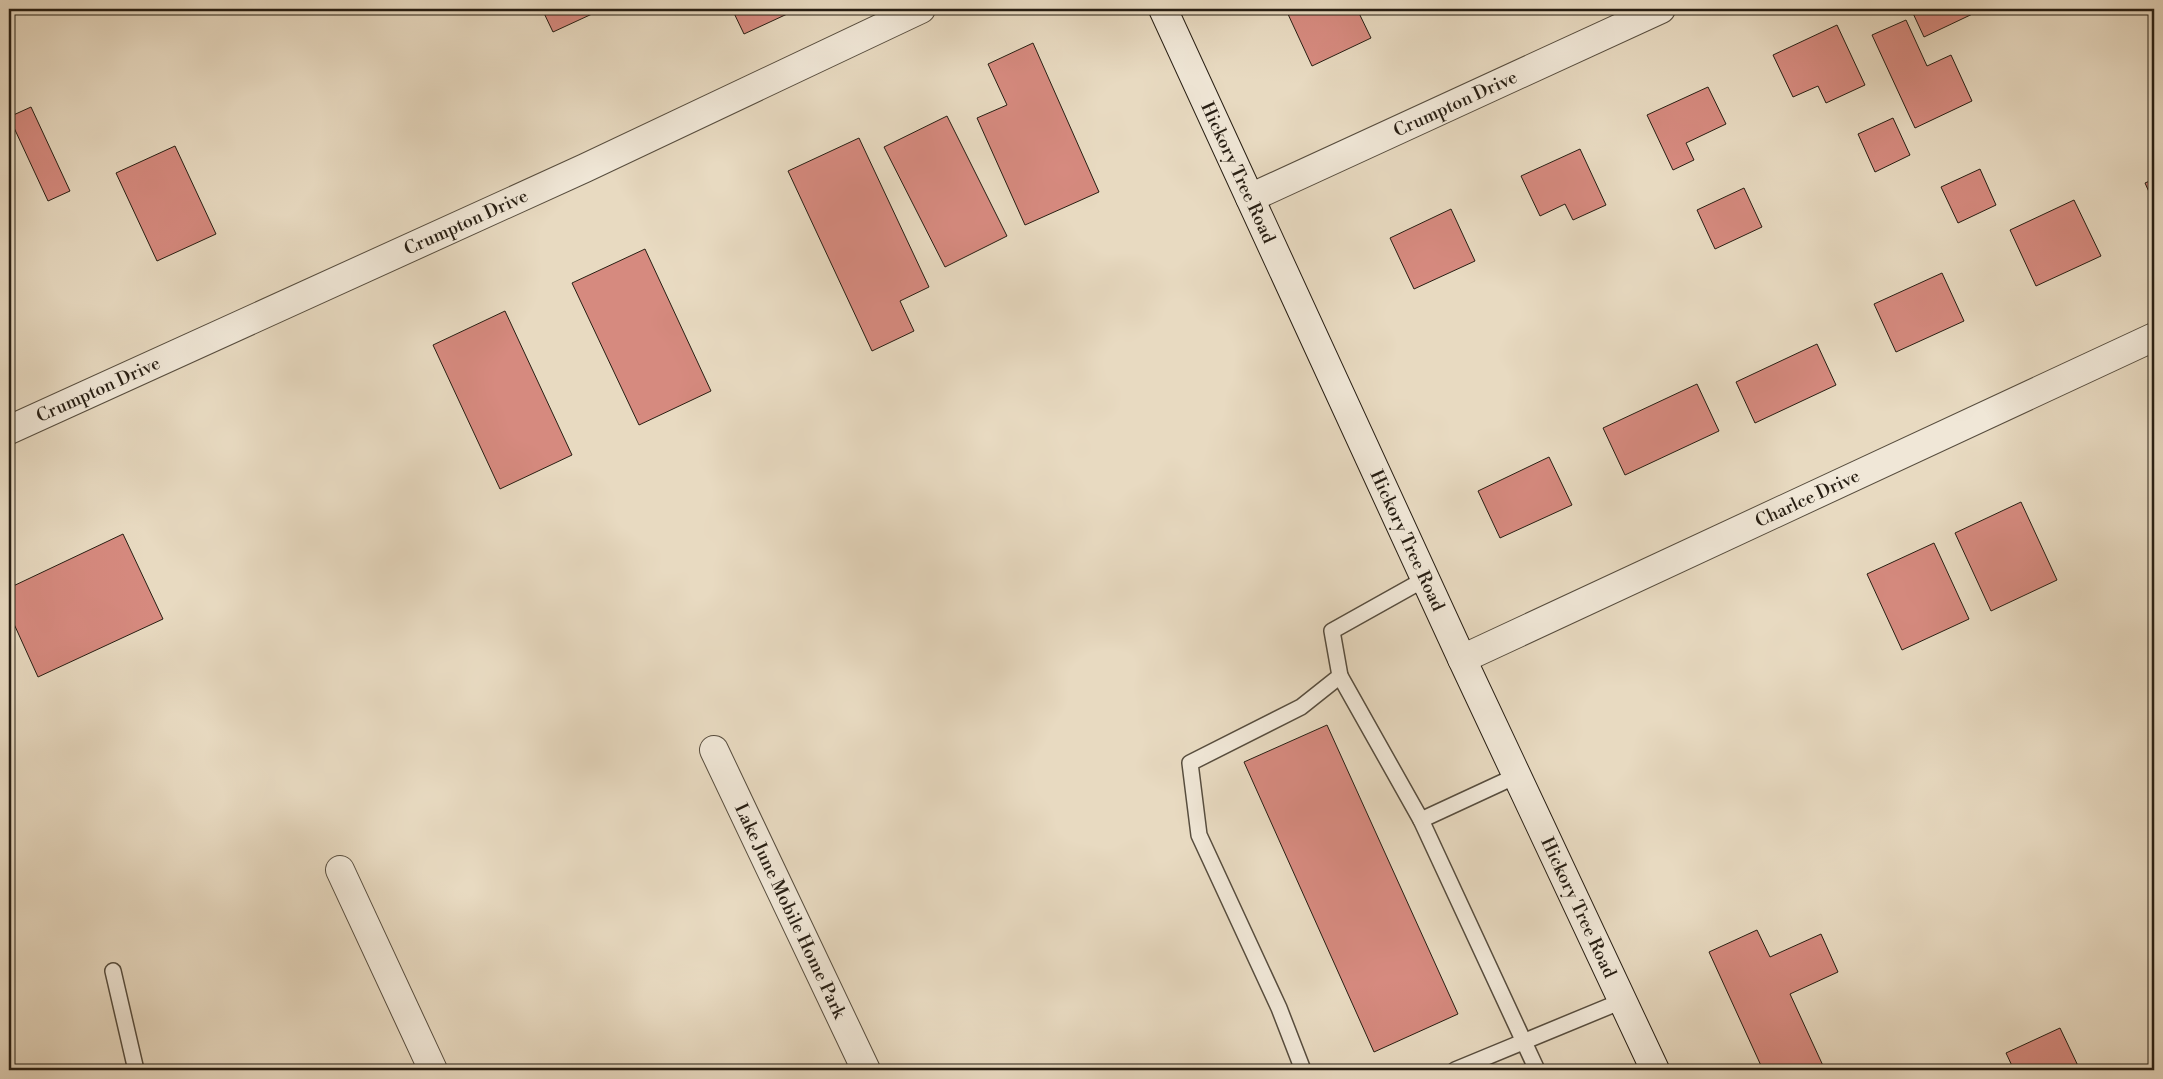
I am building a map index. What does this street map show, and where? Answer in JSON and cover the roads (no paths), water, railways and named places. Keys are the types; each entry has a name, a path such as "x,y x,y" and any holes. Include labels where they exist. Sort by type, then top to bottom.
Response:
{"street":[{"name":"Crumpton Drive","path":"9,430 585,168 921,9"},
{"name":"Hickory Tree Road","path":"1163,9 1462,660 1656,1070"},
{"name":"Crumpton Drive","path":"1250,198 1661,9"},
{"name":"Charlce Drive","path":"1462,660 2154,337"},
{"name":"Lake June Mobile Home Park","path":"714,750 866,1070"},
{"path":"340,870 433,1070"}],"lane":[{"path":"1425,579 1332,631 1340,676 1421,820 1537,1070"},
{"path":"1303,1070 1280,1008 1199,835 1190,763 1301,707 1340,676"},
{"path":"1421,820 1516,776"},
{"path":"113,971 136,1070"},
{"path":"1454,1070 1622,1001"}]}
